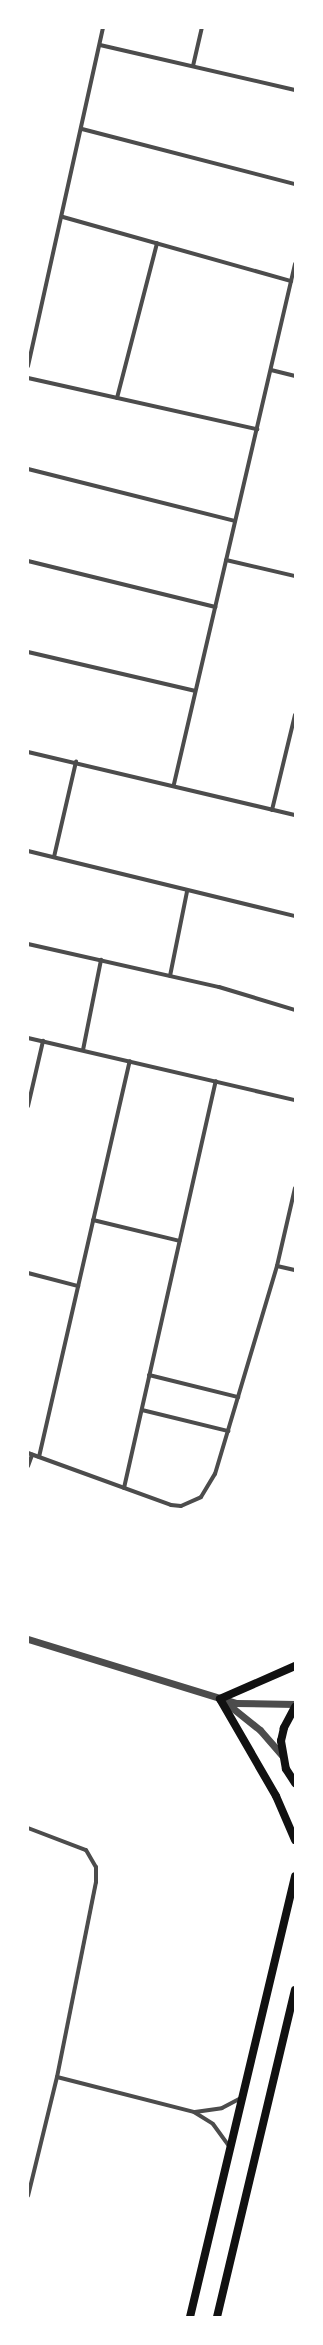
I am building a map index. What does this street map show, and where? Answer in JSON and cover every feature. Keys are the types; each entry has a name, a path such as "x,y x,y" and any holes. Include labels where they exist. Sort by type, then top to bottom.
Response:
{"main road":[{"path":"295,1666 220,1699 276,1796 295,1840"},
{"path":"295,1707 284,1728 282,1756 295,1782"},
{"path":"190,2317 246,2094 295,1876"},
{"path":"217,2317 295,1990"}],"street":[{"path":"28,366 63,216 103,28"},
{"path":"193,66 202,28"},
{"path":"100,45 295,90"},
{"path":"82,129 295,184"},
{"path":"63,216 291,281"},
{"path":"117,398 157,243"},
{"path":"174,784 295,264"},
{"path":"271,370 295,376"},
{"path":"28,378 257,430"},
{"path":"28,469 235,521"},
{"path":"28,560 215,607"},
{"path":"226,560 295,576"},
{"path":"28,652 195,692"},
{"path":"272,810 295,716"},
{"path":"28,752 174,784 295,815"},
{"path":"54,856 76,762"},
{"path":"28,851 54,856 187,892 295,916"},
{"path":"170,976 187,892"},
{"path":"28,944 170,976 295,1010"},
{"path":"83,1050 101,960"},
{"path":"28,1038 295,1100"},
{"path":"28,1106 43,1041"},
{"path":"39,1457 130,1061"},
{"path":"124,1488 216,1081"},
{"path":"28,1466 30,1454 171,1505 192,1503 212,1482 277,1266 295,1188"},
{"path":"93,1220 180,1241"},
{"path":"277,1266 295,1270"},
{"path":"28,1273 78,1286"},
{"path":"149,1375 238,1397"},
{"path":"142,1410 228,1431"},
{"path":"28,1639 220,1699 251,1705 295,1704"},
{"path":"220,1699 260,1730 282,1756"},
{"path":"28,1828 77,1844 93,1858 96,1867 96,1882 57,2077 28,2196"},
{"path":"57,2077 194,2112 213,2124 232,2151"},
{"path":"194,2112 222,2108 246,2094"},
{"path":"28,2167 34,2168"}]}
